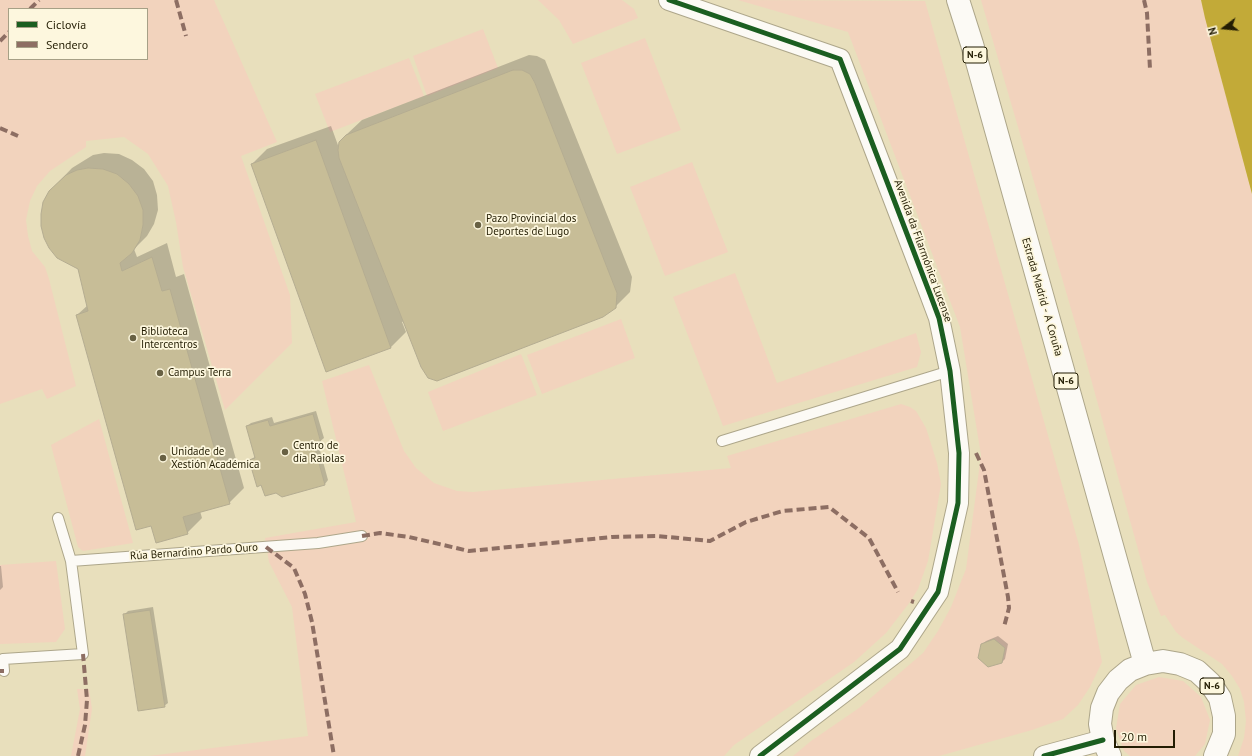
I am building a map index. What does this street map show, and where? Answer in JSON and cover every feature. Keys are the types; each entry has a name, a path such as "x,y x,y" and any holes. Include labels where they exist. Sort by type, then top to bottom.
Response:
{"highway":[{"name":"Estrada Madrid - A Coruña","path":"958,0 972,44 1145,664"},
{"name":"N-6","path":"1106,748 1100,724 1102,708 1108,693 1118,680 1130,670 1145,664 1163,661 1180,664 1197,671 1210,683 1220,698 1224,716 1224,734 1219,751 1215,756"}],"street":[{"name":"Avenida da Filarmónica Lucense","path":"670,0 840,59 939,318 950,371 958,454 958,503 938,592 900,649 760,756"},
{"name":"Avenida da Filarmónica Lucense","path":"774,756 786,736"},
{"path":"1044,756 1106,748"}],"lane":[{"path":"722,441 950,371"},
{"path":"4,671 3,660 83,654 70,562 58,518"},
{"name":"Rúa Bernardino Pardo Ouro","path":"70,562 318,543 362,536"}],"shaded area":[{"path":"0,0 214,0 277,142 241,156 290,295 292,343 225,410 183,267 176,222 168,186 148,154 124,137 86,141 86,147 50,171 37,186 30,201 26,220 32,251 45,267 49,279 76,386 47,399 42,389 0,404"},
{"path":"538,0 622,0 634,9 638,18 573,44 559,20"},
{"path":"738,0 925,1 1079,545 1102,662 1090,687 1078,705 1063,719 1032,730 939,756 793,756 811,741 859,708 923,653 938,631 951,607 966,569 981,455 960,327 848,32"},
{"path":"981,0 1201,0 1252,194 1252,756 1238,756 1244,738 1246,721 1244,702 1240,689 1222,664 1183,638 1176,632 1165,615 1161,616 1147,582 1083,350"},
{"path":"1201,0 1252,0 1252,194 1205,18"},
{"path":"483,29 498,68 427,96 413,56"},
{"path":"645,38 681,130 617,154 581,63"},
{"path":"409,58 424,96 330,132 315,94"},
{"path":"692,162 728,252 665,276 630,187"},
{"path":"735,273 777,383 916,333 921,352 917,367 723,426 673,297"},
{"path":"621,319 635,358 542,394 527,355"},
{"path":"521,354 537,395 443,431 428,392"},
{"path":"369,365 404,451 416,468 434,483 457,491 473,492 731,468 727,456 901,404 910,407 916,411 926,428 937,463 941,484 928,561 918,589 886,633 854,662 734,745 724,756 149,756 308,736 292,607 269,562 265,538 356,522 322,381"},
{"path":"99,419 133,543 83,551 78,547 51,445"},
{"path":"56,561 65,629 56,642 0,644 0,565"},
{"path":"1159,677 1183,681 1201,697 1210,720 1205,744 1195,756 1130,756 1124,751 1116,728 1120,704 1136,685"},
{"path":"77,689 89,689 92,709 85,756 71,756 80,709"}],"building":[{"name":"Pazo Provincial dos Deportes de Lugo","path":"513,70 522,70 530,74 535,83 617,293 616,308 603,317 437,381 428,378 421,367 339,158 339,142 346,135"},
{"path":"316,140 391,348 326,372 251,164"},
{"name":"Biblioteca Intercentros","path":"88,168 103,169 117,174 129,184 138,196 143,210 143,225 140,240 132,253 120,263 122,271 152,257 162,291 170,289 230,504 183,517 188,534 156,543 151,526 136,530 76,315 88,311 78,269 57,258 49,248 44,238 41,226 43,202 49,191 66,175 77,170"},
{"name":"Centro de día Raiolas","path":"313,414 321,443 314,445 325,485 282,497 276,493 265,496 261,485 257,487 249,460 255,458 246,426 268,420 270,426"},
{"path":"150,610 165,707 138,711 123,614"},
{"path":"994,639 1005,648 1002,663 988,667 978,658 981,644"}],"marked path":[{"path":"31,8 39,0"},
{"path":"176,0 186,36"},
{"path":"1144,0 1147,13 1150,69"},
{"path":"0,41 8,33"},
{"path":"0,128 18,136"},
{"path":"976,453 984,470 1008,597 1009,608 1004,627"},
{"path":"362,536 380,533 409,537 469,551 612,537 657,536 710,541 746,522 783,511 829,507 869,538 898,592"},
{"path":"266,547 294,568 305,594 312,622 334,756"},
{"path":"78,756 85,725 87,700 83,654"}],"cycle path":[{"path":"669,0 840,59 939,318 950,371 959,453 958,503 938,592 900,649 760,756"},
{"path":"1044,756 1103,740"}],"place":[{"name":"Pazo Provincial dos Deportes de Lugo","path":"478,225"},
{"name":"Biblioteca Intercentros","path":"133,338"},
{"name":"Campus Terra","path":"160,373"},
{"name":"Centro de día Raiolas","path":"285,452"},
{"name":"Unidade de Xestión Académica","path":"163,458"}]}
